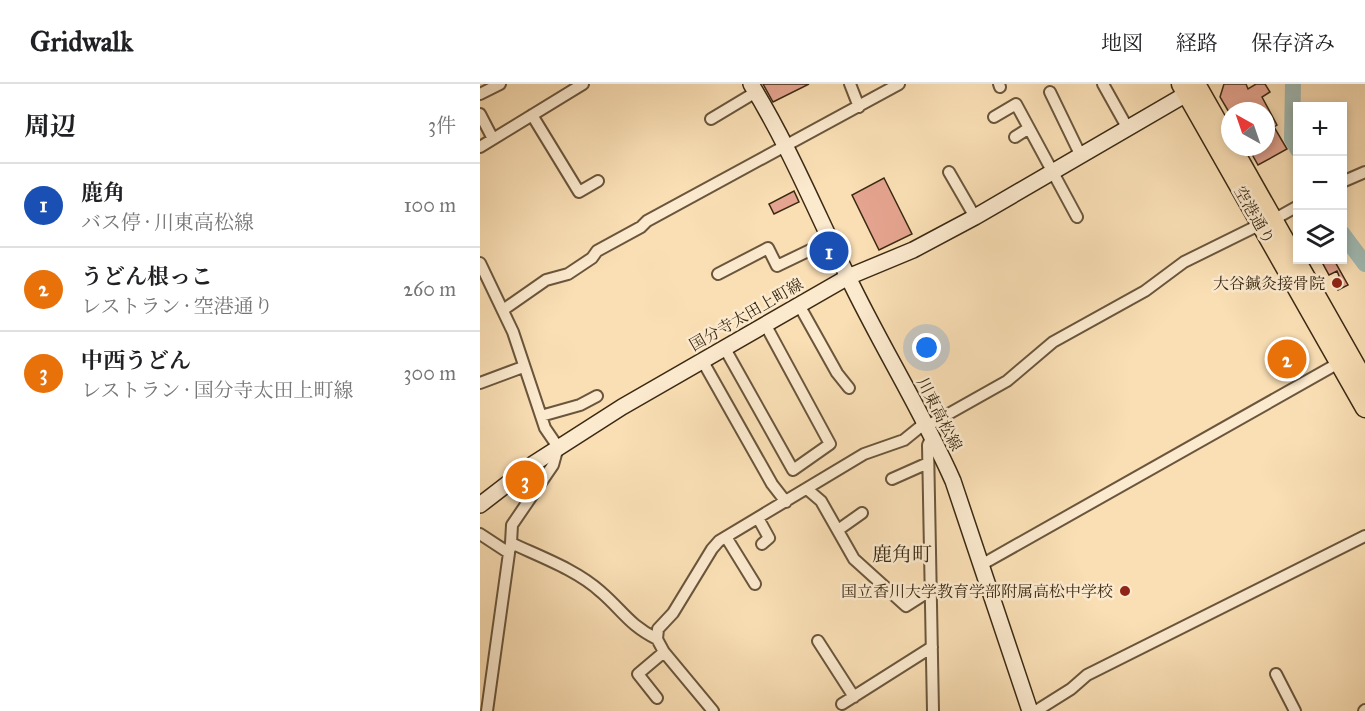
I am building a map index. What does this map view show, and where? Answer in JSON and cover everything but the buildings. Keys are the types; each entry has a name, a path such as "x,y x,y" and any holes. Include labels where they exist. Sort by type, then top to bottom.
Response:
{"highway":[{"name":"空港通り","path":"1191,87 1221,130"},
{"name":"空港通り","path":"1191,87 1345,360 1365,408"},
{"name":"空港通り","path":"1236,156 1267,222"},
{"name":"空港通り","path":"1345,360 1365,382"}],"main road":[{"name":"国分寺太田上町線","path":"483,499 558,447 724,347 848,277 913,250 975,217 1191,87"},
{"name":"川東高松線","path":"754,88 787,147 848,277 928,428 952,481 1030,711"}],"street":[{"path":"480,94 500,84"},
{"path":"480,147 583,84"},
{"path":"850,84 859,107"},
{"path":"503,310 546,280 568,274 592,258 597,251 641,227 647,221 787,147 899,84"},
{"path":"1103,84 1127,127"},
{"path":"711,119 754,88"},
{"path":"1050,92 1080,154"},
{"path":"994,117 1016,104 1077,216"},
{"path":"480,114 492,139"},
{"path":"531,115 579,192 598,181"},
{"path":"1014,137 1029,128"},
{"path":"949,172 975,217"},
{"path":"1347,180 1365,172"},
{"path":"713,711 664,652 657,639 658,629 673,613 712,549 726,537 864,454 904,440 928,428 1006,381 1053,342 1144,291 1184,262 1293,209"},
{"path":"718,274 768,248 777,266 831,240"},
{"path":"480,263 503,310 541,416 558,447 553,465 512,525 486,711"},
{"path":"799,305 837,373 849,388"},
{"path":"724,347 793,470 830,444 765,324"},
{"path":"702,360 772,484 786,502"},
{"path":"981,565 1345,360"},
{"path":"480,383 523,367"},
{"path":"541,416 580,405 597,396"},
{"path":"928,428 933,711"},
{"path":"892,479 928,463"},
{"path":"807,489 822,501 854,559 906,606 931,590"},
{"path":"838,530 862,513"},
{"path":"758,518 769,538 762,544"},
{"path":"480,534 568,570 601,591 637,629 657,639"},
{"path":"1036,711 1071,689 1087,675 1365,536"},
{"path":"726,537 755,584"},
{"path":"818,641 854,697"},
{"path":"842,704 932,647"},
{"path":"657,698 638,674 664,652"},
{"path":"1276,674 1294,711"}],"waterway":[{"path":"1293,84 1293,141"},
{"path":"1347,240 1365,264"}],"place":[{"name":"鹿角","path":"829,251"},
{"name":"大谷鍼灸接骨院","path":"1337,283"},
{"name":"うどん根っこ","path":"1287,359"},
{"name":"中西うどん","path":"525,480"},
{"name":"国立香川大学教育学部附属高松中学校","path":"1125,591"}],"district":[{"name":"鹿角町","path":"902,554"}]}
